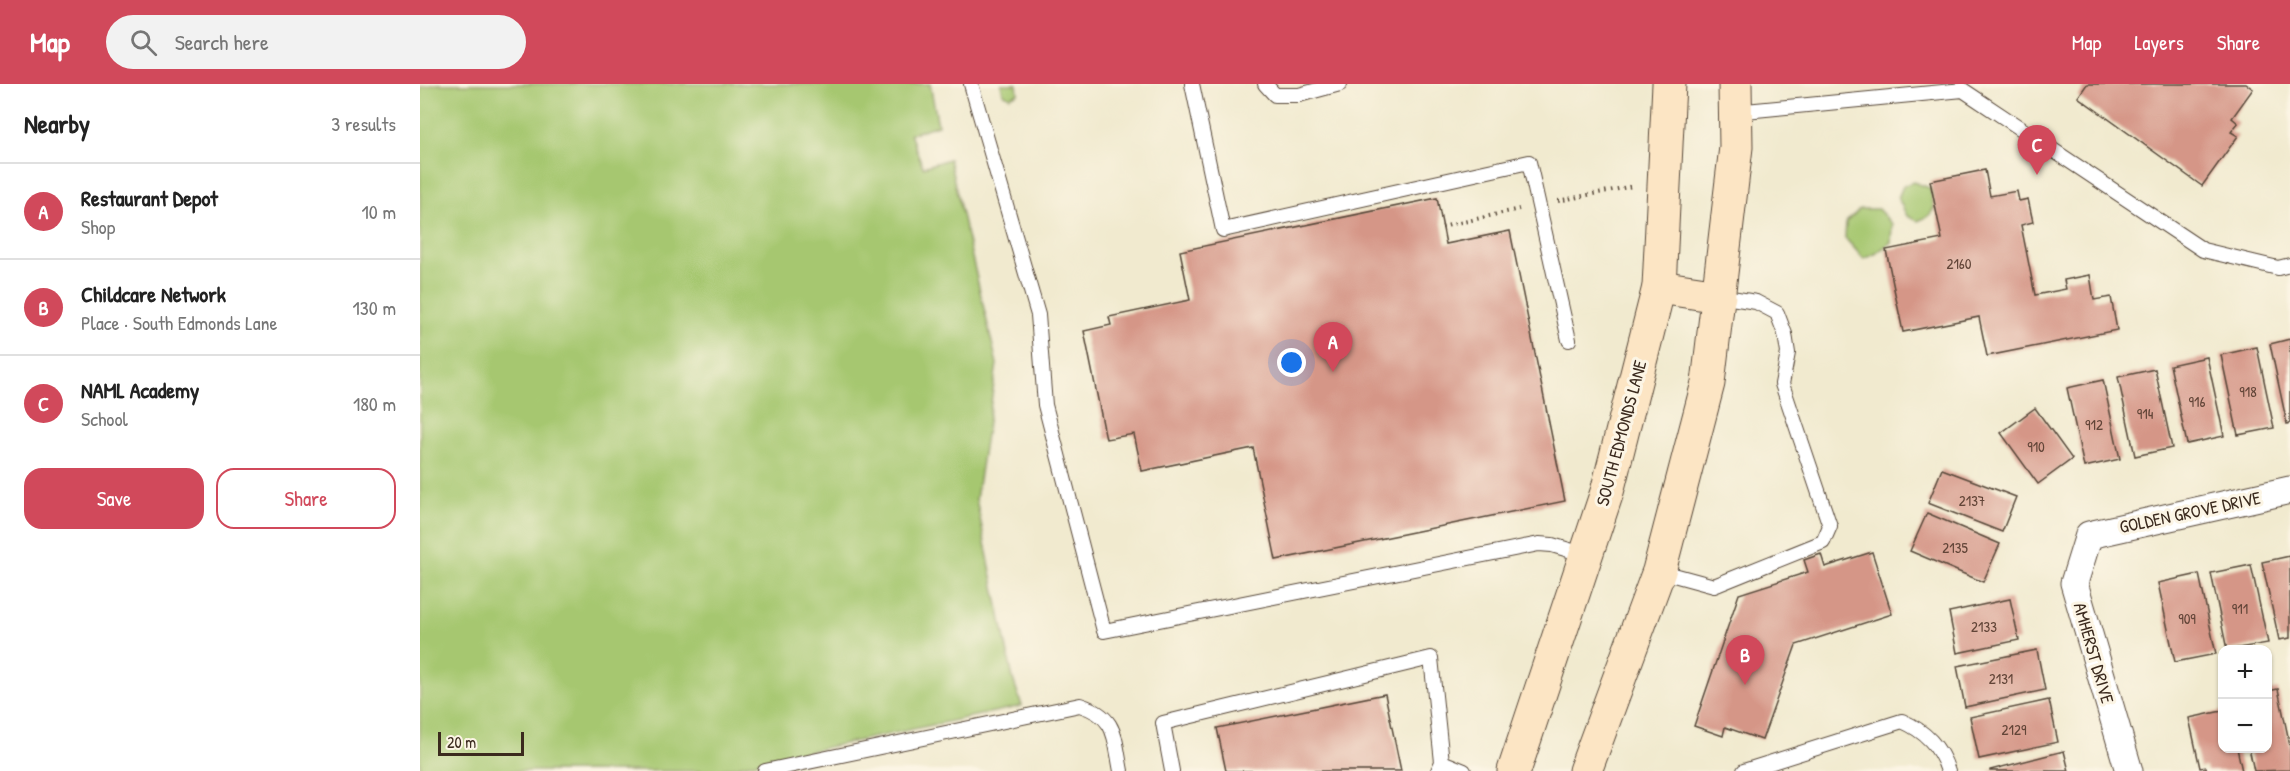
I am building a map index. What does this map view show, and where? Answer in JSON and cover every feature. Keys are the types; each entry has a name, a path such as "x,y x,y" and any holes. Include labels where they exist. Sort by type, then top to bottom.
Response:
{"main road":[{"name":"SOUTH EDMONDS LANE","path":"1514,771 1607,492 1659,286 1670,84"},
{"path":"1585,771 1659,571 1708,383 1736,147 1735,98"},
{"path":"1659,286 1719,296"}],"street":[{"name":"GOLDEN GROVE DRIVE","path":"2089,535 2290,490"},
{"name":"AMHERST DRIVE","path":"2089,535 2074,583 2129,771"}],"lane":[{"path":"971,84 1038,315 1045,405 1104,631 1539,544 1552,545 1586,555"},
{"path":"1192,84 1223,230 1529,162 1569,340"},
{"path":"1265,84 1275,95 1289,96 1340,84"},
{"path":"1735,98 1963,90 2204,250 2278,268 2290,265"},
{"path":"1659,571 1714,586 1823,542 1830,526 1782,384 1788,353 1785,334 1777,313 1756,302 1719,296"},
{"path":"1172,771 1163,723 1431,658 1440,767 1464,771"},
{"path":"765,771 1080,705 1100,711 1113,730 1121,771"},
{"path":"1744,771 1902,721 1923,730 1945,760 1948,771"}],"green space":[{"path":"436,84 930,84 938,125 910,134 923,167 949,159 997,364 976,499 1013,679 1022,706 715,771 420,771 420,88"},
{"path":"1001,84 1017,84 1018,93 1010,97 1003,93"},
{"path":"1913,182 1930,188 1934,208 1929,216 1918,221 1907,216 1898,198 1903,186"},
{"path":"1860,209 1878,209 1892,224 1891,242 1864,259 1845,238 1846,222"}],"building":[{"path":"2087,84 2246,84 2253,89 2232,118 2238,123 2231,132 2238,136 2202,186 2078,97"},
{"path":"1985,170 1990,196 2017,191 2019,201 2028,199 2033,222 2021,225 2035,295 2066,289 2064,280 2090,275 2094,300 2111,297 2117,330 1987,356 1979,317 1903,332 1886,250 1942,239 1930,181"},
{"path":"1437,198 1446,244 1510,231 1565,501 1276,560 1253,448 1142,471 1134,434 1106,439 1084,331 1111,325 1109,317 1190,300 1180,251"},
{"path":"2290,339 2290,423 2287,424 2270,344"},
{"path":"2257,347 2274,428 2238,435 2221,355"},
{"path":"2207,357 2224,436 2187,444 2170,365"},
{"path":"2155,369 2172,448 2135,456 2118,377"},
{"path":"2103,380 2120,459 2084,467 2067,388"},
{"path":"2035,408 2072,459 2038,484 2001,433"},
{"path":"1942,469 2016,497 2002,532 1928,503"},
{"path":"1927,513 2000,544 1983,582 1910,551"},
{"path":"1872,552 1892,614 1796,645 1762,740 1725,727 1723,736 1694,726 1739,594 1808,572 1804,560 1821,554 1825,567"},
{"path":"2290,556 2290,638 2279,640 2262,562"},
{"path":"2251,565 2268,643 2226,645 2211,573"},
{"path":"2199,574 2216,654 2175,662 2158,583"},
{"path":"2010,599 2019,640 1957,653 1949,612"},
{"path":"2037,650 2045,690 1965,707 1957,666"},
{"path":"2278,689 2290,746 2290,770 2254,771 2250,753 2272,753 2272,690"},
{"path":"1385,694 1401,771 1226,771 1217,728"},
{"path":"2049,700 2058,742 1979,759 1970,717"},
{"path":"2218,712 2218,753 2238,753 2242,771 2207,771 2206,767 2200,768 2189,718"},
{"path":"2064,751 2069,771 1990,771 1990,770"}],"place":[{"name":"NAML Academy","path":"2037,175"},
{"name":"Restaurant Depot","path":"1333,372"},
{"name":"Childcare Network","path":"1745,685"}]}
